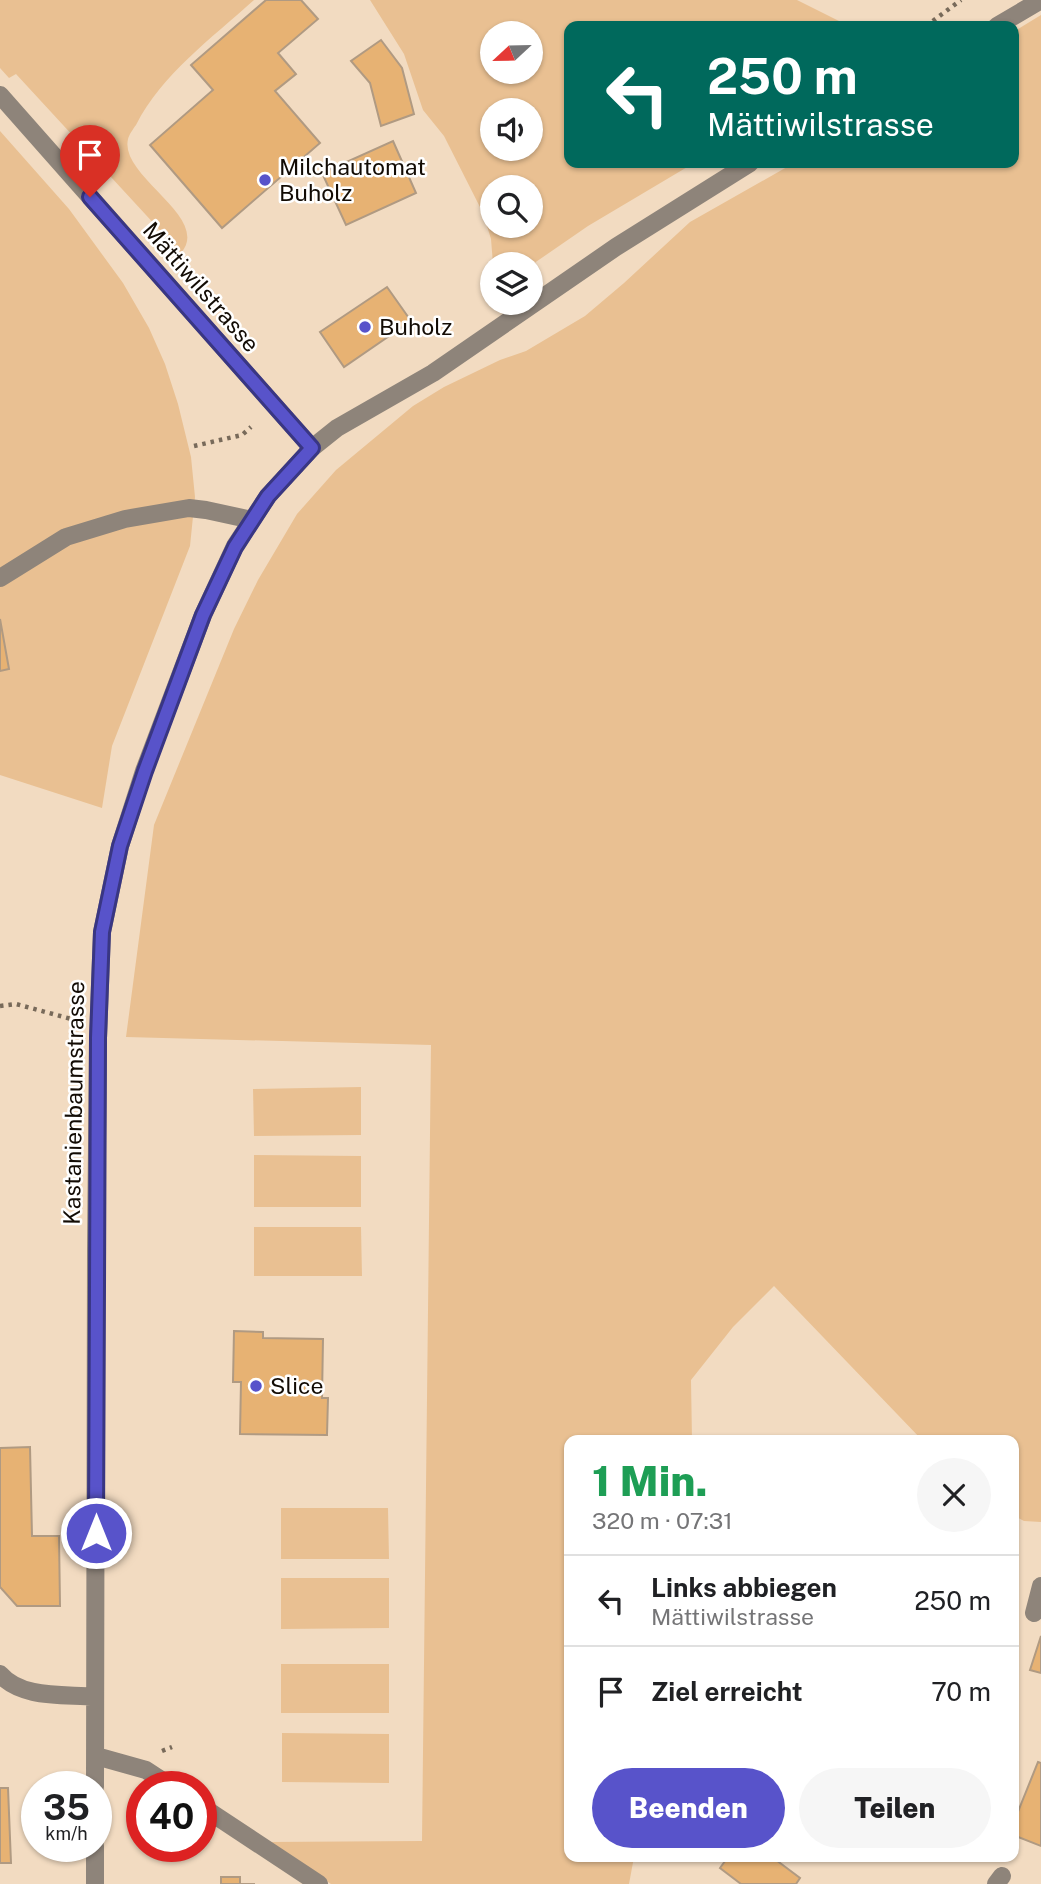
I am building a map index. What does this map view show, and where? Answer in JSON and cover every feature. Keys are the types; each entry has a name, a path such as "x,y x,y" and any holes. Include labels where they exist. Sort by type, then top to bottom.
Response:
{"street":[{"path":"1005,21 1041,0"},
{"name":"Mättiwilstrasse","path":"0,94 312,448"},
{"name":"Kastanienbaumstrasse","path":"96,1771 97,1091 102,932 120,846 149,758 203,615 235,547 252,520 268,496 312,448 337,428 433,373 616,247 742,168"},
{"path":"0,578 66,537 125,519 189,508 252,520"},
{"path":"1034,1613 1041,1586"},
{"path":"0,1674 11,1685 29,1691 95,1697"},
{"path":"96,1756 148,1771"},
{"path":"217,1817 318,1884"},
{"path":"95,1862 95,1884"}],"path":[{"path":"933,21 961,0"},
{"path":"194,446 242,435 251,427"},
{"path":"0,1006 16,1004 75,1020"}],"shaded area":[{"path":"0,0 254,0 174,73 147,107 128,139 129,153 137,168 185,225 187,239 181,253 16,74 9,78 0,68"},
{"path":"370,0 797,0 839,21 564,21 564,168 686,168 588,226 543,257 543,252 492,252 491,238 543,238 543,175 480,175 480,207 444,136 423,110 404,54"},
{"path":"1041,15 1041,1522 1019,1518 1019,1435 917,1435 774,1286 733,1327 691,1380 692,1435 564,1435 564,1862 633,1862 629,1884 331,1884 267,1842 422,1841 431,1045 126,1037 154,825 234,629 258,580 297,514 336,470 413,406 444,387 500,360 526,351 585,316 690,222 785,168 1019,168 1019,28"},
{"path":"0,131 69,209 123,283 149,328 165,364 191,457 195,497 190,546 112,746 102,808 0,775"},
{"path":"361,1087 361,1135 254,1136 253,1089"},
{"path":"254,1155 361,1156 361,1207 254,1207"},
{"path":"254,1227 361,1227 362,1276 254,1276"},
{"path":"281,1508 388,1508 389,1559 281,1559"},
{"path":"281,1578 389,1578 389,1628 281,1629"},
{"path":"281,1664 389,1664 389,1713 281,1713"},
{"path":"282,1733 389,1734 389,1783 282,1782"}],"building":[{"path":"266,0 301,0 318,19 278,53 296,74 275,91 320,143 222,228 150,145 213,90 191,65"},
{"path":"381,40 402,68 414,114 381,126 370,83 351,61"},
{"path":"393,141 416,193 346,225 322,173"},
{"name":"Buholz","path":"387,287 411,321 344,367 320,332"},
{"path":"0,619 9,669 0,671"},
{"path":"234,1331 263,1332 263,1338 323,1339 322,1398 328,1398 327,1435 240,1434 241,1382 233,1382"},
{"path":"30,1447 32,1536 59,1536 60,1606 17,1606 0,1587 0,1448"},
{"path":"1041,1636 1041,1673 1030,1670"},
{"path":"1038,1762 1041,1763 1041,1846 1019,1837 1019,1809"},
{"path":"0,1788 8,1788 11,1863 0,1863"},
{"path":"724,1862 779,1862 800,1878 796,1884 741,1884 720,1868"},
{"path":"221,1877 240,1877 240,1884 221,1884"}],"place":[{"name":"Milchautomat Buholz","path":"265,180"},
{"name":"Buholz","path":"365,327"},
{"name":"Slice","path":"256,1386"}],"route":[{"path":"90,197 312,448 268,496 235,547 203,615 120,846 102,932 98,1038 96,1533"}]}
